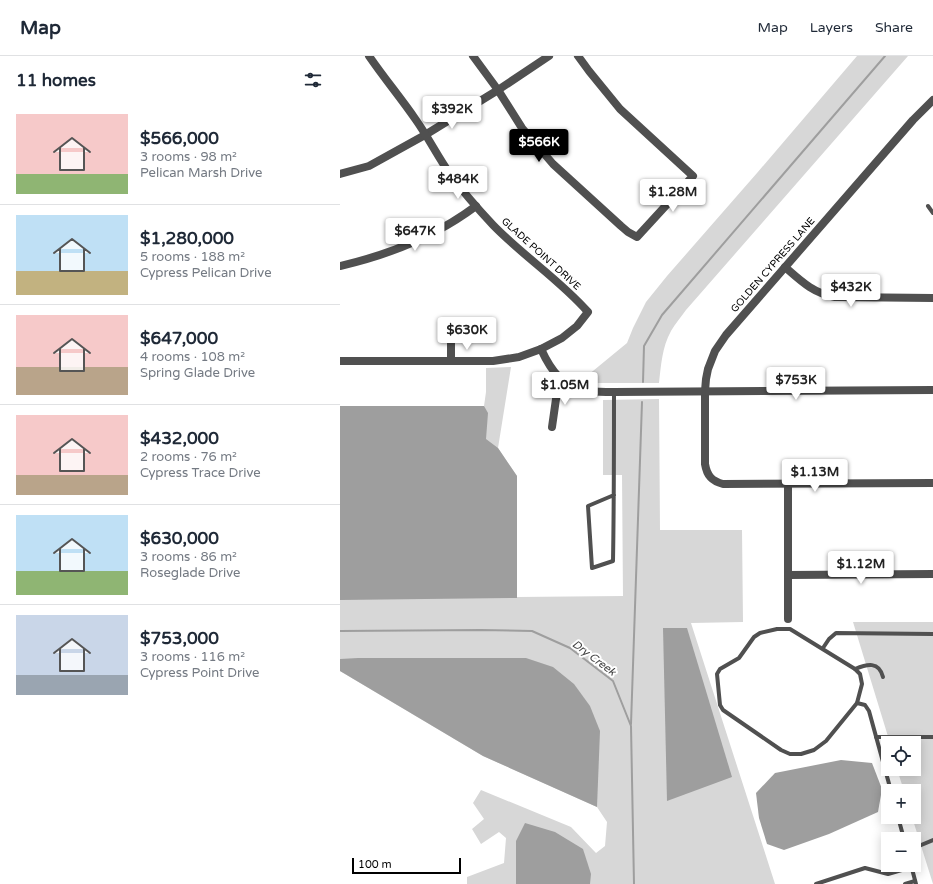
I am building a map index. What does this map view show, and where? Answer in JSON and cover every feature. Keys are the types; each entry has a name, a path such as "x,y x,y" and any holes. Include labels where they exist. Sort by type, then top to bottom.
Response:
{"street":[{"name":"GLADE POINT DRIVE","path":"369,56 417,121 450,174 476,206 500,232 577,300 588,312 577,326 562,338 541,350"},
{"path":"473,56 498,90 522,128 553,164 628,232 637,237 693,176 620,109 578,56"},
{"path":"340,174 369,166 425,135 498,90 549,56"},
{"name":"GOLDEN CYPRESS LANE","path":"788,484 723,484 712,480 708,475 705,464 705,391 708,368 715,351 726,335 913,120 933,100"},
{"path":"340,266 374,257 402,247 435,232 476,206"},
{"path":"785,267 813,290 827,296 933,298"},
{"path":"451,325 452,361"},
{"path":"340,361 493,361 519,357 541,350 552,370 563,381 573,387 588,391 933,390"},
{"path":"552,427 557,392 563,381"},
{"path":"788,619 788,484 933,483"},
{"path":"788,575 933,574"}],"lane":[{"path":"928,206 933,213"},
{"path":"614,392 614,495 613,561 592,568 588,506 614,495"},
{"path":"777,629 790,629 855,668 860,674 862,684 857,703 826,741 814,750 800,754 790,754 781,750 723,710 720,705 718,674 720,668 739,658 754,637 760,633 777,629"},
{"path":"823,648 836,632 933,634"},
{"path":"855,668 865,665 873,665 882,671 883,677"},
{"path":"857,703 865,705 868,711 889,784"},
{"path":"876,738 933,737"},
{"path":"921,845 933,840"},
{"path":"816,884 865,868 888,874 894,872"},
{"path":"905,884 916,883 913,872"}],"shaded area":[{"path":"857,56 908,56 686,310 668,337 662,357 659,383 596,383 582,380 627,343 646,302"},
{"path":"511,367 498,448 517,476 517,597 623,596 622,475 603,475 603,400 659,399 660,530 742,530 743,622 691,623 775,884 467,884 467,877 504,863 506,838 499,832 481,844 472,829 484,819 473,803 481,790 571,827 596,853 605,846 607,822 597,807 483,756 340,671 340,406 484,406 486,392 486,368"},
{"path":"340,406 484,406 488,413 486,439 498,448 517,476 517,598 340,600"},
{"path":"853,622 933,622 933,884 921,846 921,832 917,832 914,824 921,824 921,784 902,784 899,776 921,776 921,736 888,736"},
{"path":"663,628 687,628 732,777 667,801"},
{"path":"526,658 553,667 574,684 590,706 600,731 597,807 483,756 340,671 340,659"},
{"path":"841,760 872,763 881,786 878,812 829,834 784,850 767,844 759,818 756,793 775,773"},
{"path":"525,823 555,832 583,849 591,874 590,884 516,884 516,841"}],"waterway":[{"path":"643,382 644,346 662,315 885,56"},
{"path":"631,724 642,402"},
{"name":"Dry Creek","path":"340,631 532,631 570,648 613,681 631,726 634,884"}]}
